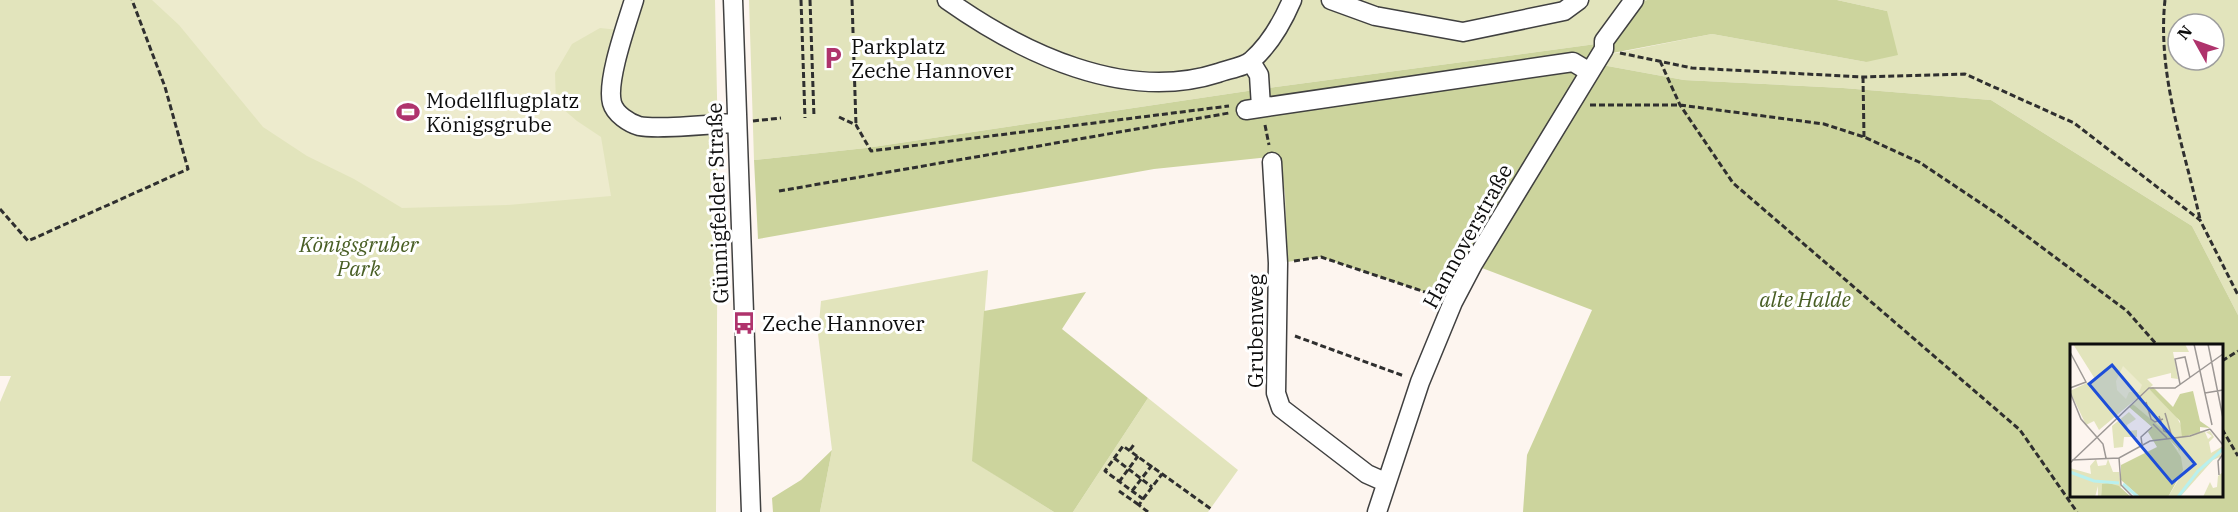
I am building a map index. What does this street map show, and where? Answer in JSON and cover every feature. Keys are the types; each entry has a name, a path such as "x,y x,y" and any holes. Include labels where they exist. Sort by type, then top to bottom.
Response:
{"street":[{"path":"634,0 620,45 613,84 612,103 621,117 639,126 736,123"},
{"name":"Günnigfelder Straße","path":"733,0 751,512"},
{"path":"947,0 981,24 1050,57 1111,78 1154,84 1202,78 1251,62 1284,18 1292,0"},
{"path":"1331,0 1375,16 1463,32 1564,11 1579,0"},
{"name":"Hannoverstraße","path":"1377,512 1385,482 1420,382 1453,302 1588,71 1604,49 1604,41 1634,0"},
{"path":"1251,62 1258,75 1257,111 1573,62 1588,71"},
{"name":"Grubenweg","path":"1272,162 1278,263 1276,393 1281,408 1367,474 1385,482"}],"path":[{"path":"0,209 28,241 188,169 165,87 132,0"},
{"path":"801,0 805,118"},
{"path":"810,0 814,117"},
{"path":"852,0 856,125 871,151 1245,104 1257,111 1272,162"},
{"path":"2165,0 2162,24 2170,99 2200,220 2238,295"},
{"path":"802,14 811,14"},
{"path":"803,41 812,41"},
{"path":"1604,49 1692,68 1863,77 1965,74 2074,123 2200,220"},
{"path":"1660,61 1680,105 1733,183 2020,430 2077,512"},
{"path":"1863,77 1864,137"},
{"path":"804,81 813,81"},
{"path":"1569,105 1680,105 1824,124 1864,137 1919,162 2000,216 2127,311 2157,344"},
{"path":"779,191 1257,111"},
{"path":"839,117 856,125"},
{"path":"736,123 781,118"},
{"path":"1278,263 1321,257 1453,302"},
{"path":"1277,330 1420,382"},
{"path":"2223,360 2238,351"},
{"path":"2223,431 2238,456"},
{"path":"1130,450 1136,443"},
{"path":"1143,499 1105,471 1123,446 1211,509"},
{"path":"1119,482 1138,456"},
{"path":"1114,458 1152,487"},
{"path":"1130,499 1152,465"},
{"path":"1138,505 1162,474"},
{"path":"1119,491 1148,512"}],"green space":[{"name":"Königsgruber Park","path":"0,0 715,0 718,144 716,512 0,512 0,402 11,376 0,376"},
{"path":"749,0 1647,0 1637,5 1596,44 1261,89 866,148 754,160"},
{"name":"alte Halde","path":"1647,0 1837,0 1887,11 1898,55 1866,62 1712,34 1597,56 1602,65 1684,80 1843,88 1991,100 2192,226 2238,315 2238,512 1523,512 1527,455 1592,310 1482,268 1458,262 1439,297 1321,257 1287,262 1285,195 1279,156 1154,169 758,239 754,160 866,148 1261,89 1596,44 1637,5"},
{"path":"1837,0 2238,0 2238,315 2192,226 1991,100 1843,88 1684,80 1602,65 1596,57 1712,34 1866,62 1887,11"},
{"path":"988,270 973,461 1054,512 820,512 832,450 818,334 821,301"},
{"path":"1086,292 1062,329 1148,398 1073,512 1054,512 972,461 984,311"},
{"path":"1148,398 1238,470 1208,512 1073,512"},
{"path":"832,450 820,512 773,512 772,498 801,480"}],"shaded area":[{"name":"Modellflugplatz Königsgrube","path":"152,0 638,0 628,31 600,28 572,44 555,73 556,103 601,137 611,196 507,205 402,208 354,179 307,156 263,127 179,25"}],"place":[{"name":"Parkplatz Zeche Hannover","path":"833,58"},
{"name":"Modellflugplatz Königsgrube","path":"408,112"},
{"name":"Zeche Hannover","path":"744,323"}]}
